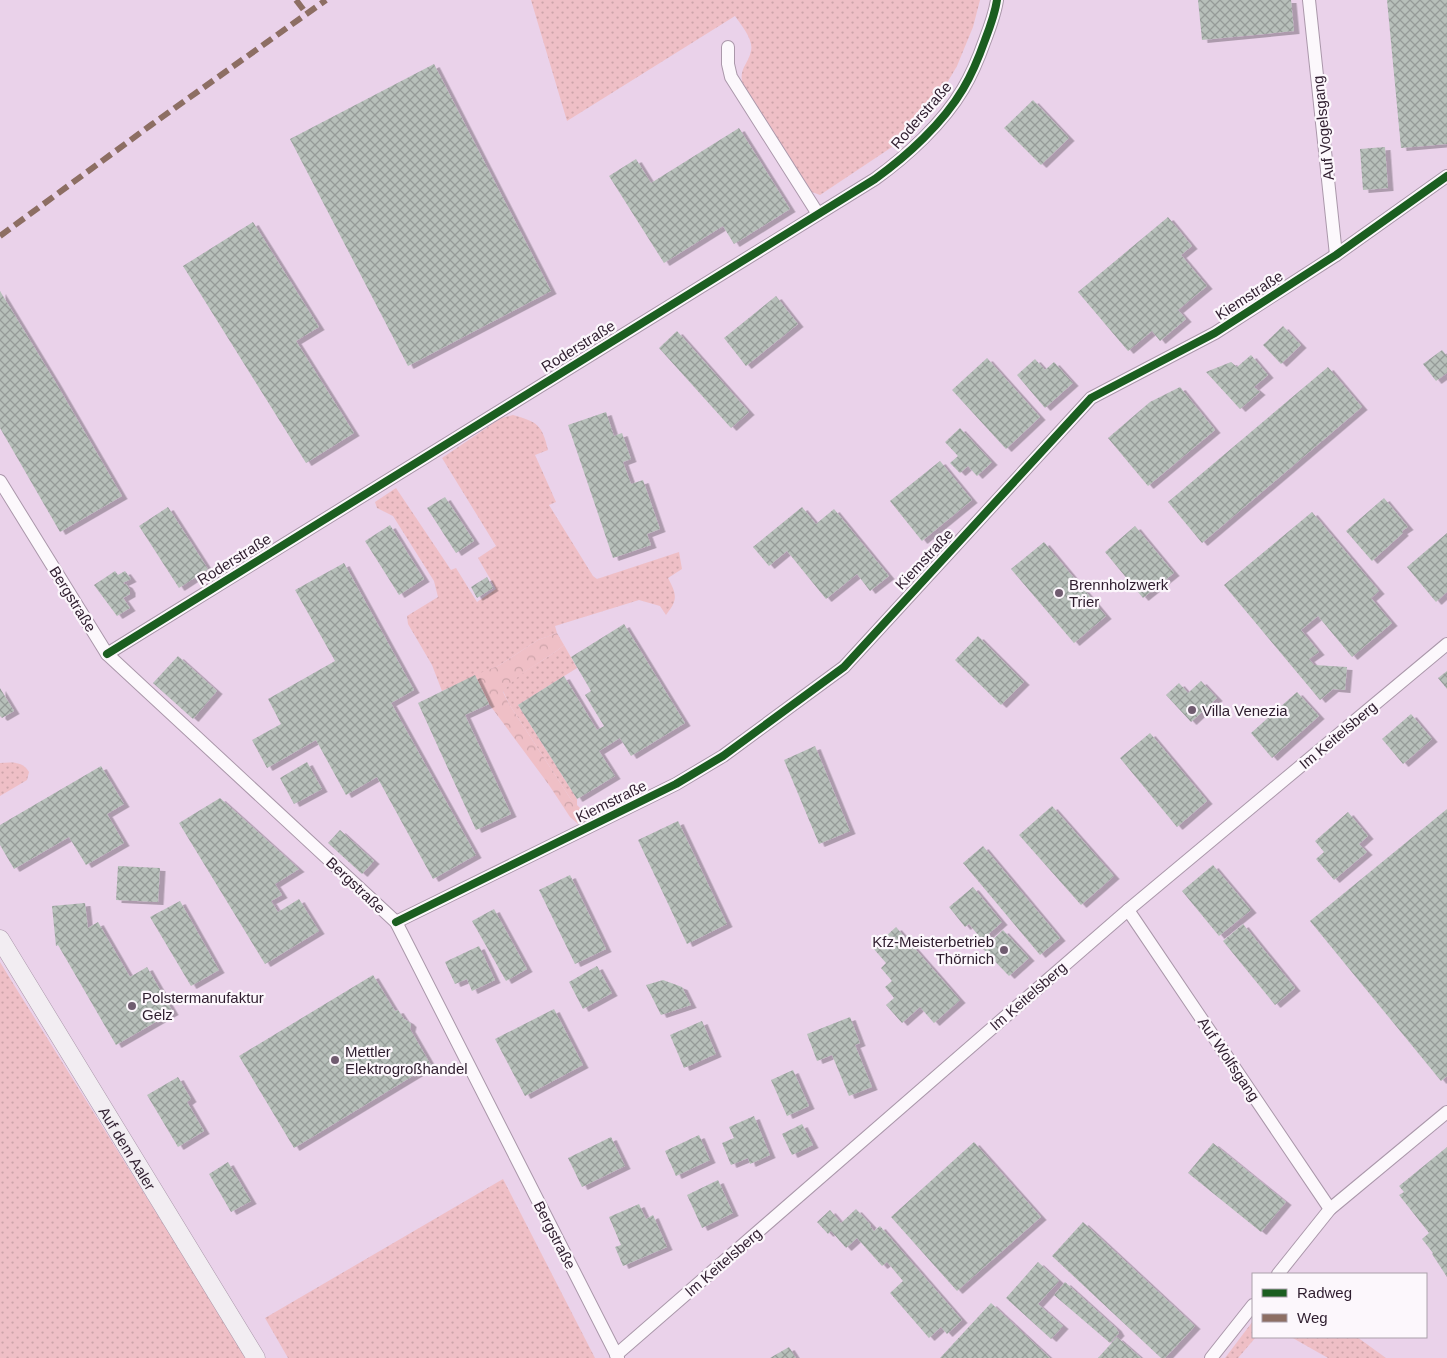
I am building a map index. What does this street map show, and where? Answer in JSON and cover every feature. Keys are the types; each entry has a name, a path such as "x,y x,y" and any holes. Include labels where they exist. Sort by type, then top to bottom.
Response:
{"street":[{"name":"Roderstraße","path":"107,654 875,179 898,162 926,135 963,90 978,60 997,0"},
{"name":"Auf Vogelsgang","path":"1309,0 1336,255"},
{"path":"728,47 728,64 731,77 818,214"},
{"name":"Kiemstraße","path":"396,922 676,784 723,756 844,667 1091,398 1214,333 1336,255 1447,176"},
{"name":"Bergstraße","path":"0,481 107,654 396,922 617,1356"},
{"name":"Im Keitelsberg","path":"617,1356 1128,910 1447,644"},
{"name":"Auf Wolfsgang","path":"1128,910 1330,1208"},
{"name":"Auf dem Aaler","path":"0,938 256,1358"},
{"path":"1279,1273 1330,1208 1447,1112"},
{"path":"1211,1358 1252,1306"}],"green space":[{"path":"531,0 980,0 973,27 957,66 940,95 895,145 820,195 812,192 743,85 742,75 750,56 751,42 735,16 567,121"},
{"path":"513,415 538,426 544,435 548,450 535,455 556,502 549,505 593,576 597,579 679,552 682,569 668,578 675,597 673,605 666,615 660,606 639,600 555,626 557,633 538,640 498,666 442,691 432,665 408,624 407,616 438,597 434,581 393,516 377,508 375,502 396,488 451,570 456,568 477,602 496,589 478,558 496,546 442,458 501,418"},
{"path":"557,633 564,645 516,678 503,692 570,798 582,810 626,797 627,801 624,804 578,824 570,817 549,785 489,704 475,675 498,666 538,640"},
{"path":"564,645 577,668 518,705 577,799 577,806 509,704 503,691 516,678"},
{"path":"0,763 20,764 29,772 27,780 0,796"},
{"path":"0,962 14,985 247,1358 0,1358"},
{"path":"503,1179 595,1358 288,1358 265,1318"},
{"path":"1252,1322 1252,1338 1255,1338 1238,1358 1225,1358"},
{"path":"1293,1338 1358,1338 1386,1358 1328,1358"}],"building":[{"path":"1198,0 1291,0 1294,31 1202,40"},
{"path":"1387,0 1447,0 1447,144 1401,148"},
{"path":"434,64 551,291 408,366 290,139"},
{"path":"1033,100 1069,138 1041,165 1004,128"},
{"path":"739,128 790,209 734,244 723,226 664,263 609,176 636,159 651,183"},
{"path":"1385,147 1388,188 1363,190 1360,149"},
{"path":"1168,217 1192,246 1181,255 1207,286 1178,310 1186,319 1160,341 1152,331 1128,351 1078,292"},
{"path":"253,222 319,327 296,341 354,433 306,463 183,266"},
{"path":"0,291 122,496 60,532 0,428"},
{"path":"776,296 798,324 746,366 724,338"},
{"path":"1283,326 1301,345 1281,364 1263,345"},
{"path":"677,331 749,412 731,428 659,348"},
{"path":"1442,350 1447,356 1447,373 1436,381 1423,364"},
{"path":"1251,355 1268,375 1254,387 1260,392 1240,409 1206,372 1231,362 1237,367"},
{"path":"987,358 1040,417 1006,449 952,390"},
{"path":"1035,359 1045,370 1054,362 1073,383 1045,408 1017,375"},
{"path":"1328,367 1362,407 1202,543 1168,502"},
{"path":"1180,387 1215,430 1148,486 1108,438 1150,402"},
{"path":"606,412 614,436 622,433 631,459 623,462 631,484 643,480 660,529 647,534 651,545 613,558 568,425"},
{"path":"960,428 992,462 977,476 968,466 960,473 950,463 958,456 945,442"},
{"path":"940,461 972,500 922,541 890,501"},
{"path":"445,497 474,541 456,553 427,508"},
{"path":"1384,498 1408,527 1372,561 1346,531"},
{"path":"168,507 208,569 179,588 139,526"},
{"path":"802,507 816,524 834,509 889,576 870,591 857,574 826,599 787,551 769,566 753,547"},
{"path":"1312,512 1379,591 1371,598 1392,623 1352,657 1318,616 1301,630 1319,652 1309,659 1314,665 1347,667 1345,690 1333,689 1320,700 1224,585"},
{"path":"390,525 424,579 399,595 365,541"},
{"path":"1135,526 1174,573 1143,598 1105,552"},
{"path":"1447,533 1447,592 1436,602 1407,567"},
{"name":"Brennholzwerk Trier","path":"1044,542 1106,616 1074,643 1011,569"},
{"path":"344,563 414,690 391,703 476,855 433,879 377,777 346,795 316,740 267,768 252,740 281,724 268,699 335,661 295,590"},
{"path":"115,571 118,575 125,571 131,579 123,583 130,590 130,594 123,598 130,608 117,616 94,585"},
{"path":"487,577 493,588 477,598 471,587"},
{"path":"624,624 685,723 631,756 620,738 599,751 615,776 577,799 518,705 564,676 597,730 604,726 585,695 591,691 571,657"},
{"path":"978,636 1024,682 1001,705 955,660"},
{"path":"178,656 217,691 193,719 153,683"},
{"path":"1447,671 1447,689 1438,678"},
{"path":"475,675 489,704 465,715 511,814 476,830 418,703"},
{"name":"Villa Venezia","path":"1201,681 1217,698 1191,722 1166,695 1179,683 1188,693"},
{"path":"0,688 14,711 2,718 0,716"},
{"path":"1297,692 1319,716 1272,758 1251,733"},
{"path":"1411,714 1432,739 1403,764 1382,739"},
{"path":"1150,733 1207,801 1177,827 1120,758"},
{"path":"815,746 850,831 819,844 784,760"},
{"path":"307,762 322,789 294,804 280,778"},
{"path":"101,766 124,804 107,814 124,843 86,865 69,837 14,869 0,845 0,825"},
{"path":"220,798 299,869 275,884 282,895 271,901 278,912 299,899 319,931 265,964 179,823"},
{"path":"1052,806 1114,876 1081,905 1019,835"},
{"path":"1447,809 1447,1076 1441,1081 1310,921"},
{"path":"1348,812 1368,836 1359,844 1367,852 1334,880 1316,859 1324,852 1315,841"},
{"path":"678,821 727,924 687,944 638,840"},
{"path":"340,830 374,861 362,874 328,843"},
{"path":"983,846 1060,938 1040,955 963,863"},
{"path":"1213,865 1251,910 1219,936 1182,891"},
{"path":"118,866 160,868 158,902 116,900"},
{"path":"570,875 606,949 575,964 539,890"},
{"path":"973,887 1002,922 982,940 969,924 965,927 949,907"},
{"path":"180,901 219,970 191,986 150,917"},
{"path":"85,903 88,928 98,922 130,977 147,967 173,1012 116,1045 58,945 56,946 52,906"},
{"path":"494,909 527,969 506,981 472,921"},
{"path":"1243,924 1295,988 1275,1005 1223,941"},
{"path":"896,927 960,1000 934,1023 920,1007 902,1023 886,1005 894,998 885,987 892,981 881,968 886,963 873,948"},
{"path":"1003,930 1029,958 1009,976 983,949"},
{"path":"479,946 495,980 472,991 467,979 455,984 445,962"},
{"path":"597,966 612,993 583,1009 569,982"},
{"name":"Mettler Elektrogroßhandel","path":"373,975 395,1011 398,1010 404,1019 411,1024 410,1029 431,1065 294,1148 239,1056"},
{"path":"663,980 682,987 691,1005 661,1015 646,985"},
{"path":"554,1009 583,1065 525,1096 495,1039"},
{"path":"850,1017 860,1043 855,1045 872,1087 849,1096 832,1055 817,1061 807,1034"},
{"path":"702,1021 716,1054 684,1068 670,1035"},
{"path":"793,1070 809,1106 787,1116 771,1080"},
{"path":"178,1077 191,1099 187,1102 204,1131 178,1147 147,1095"},
{"path":"754,1116 770,1155 750,1164 748,1158 731,1165 722,1143 734,1138 729,1127"},
{"path":"802,1124 813,1145 792,1155 782,1134"},
{"path":"699,1135 710,1160 676,1176 665,1151"},
{"path":"611,1137 625,1166 582,1187 568,1158"},
{"path":"974,1142 1041,1217 957,1291 891,1217"},
{"path":"1213,1143 1286,1202 1261,1232 1188,1173"},
{"path":"1447,1147 1447,1277 1422,1239 1429,1233 1399,1195 1404,1192 1399,1186"},
{"path":"228,1162 251,1201 231,1212 209,1174"},
{"path":"718,1180 733,1213 702,1228 687,1195"},
{"path":"639,1204 646,1219 653,1215 667,1247 623,1266 615,1247 621,1245 609,1217"},
{"path":"856,1209 874,1231 880,1226 962,1320 947,1334 941,1327 929,1338 890,1293 903,1281 887,1262 882,1266 857,1238 846,1248 831,1231 828,1234 817,1222 830,1210 841,1223"},
{"path":"1083,1222 1195,1326 1165,1358 1161,1358 1052,1256"},
{"path":"1038,1262 1059,1281 1038,1304 1063,1326 1051,1339 1006,1298"},
{"path":"1065,1282 1116,1328 1119,1333 1110,1343 1054,1295"},
{"path":"991,1303 1022,1332 1050,1358 940,1358"},
{"path":"1117,1337 1141,1358 1098,1358"},
{"path":"789,1347 796,1358 770,1358"}],"marked path":[{"path":"296,0 306,13"},
{"path":"0,236 326,0"}],"cycle path":[{"path":"107,654 875,179 924,138 955,102 978,59 997,0"},
{"path":"396,922 676,784 723,756 844,667 1091,398 1215,333 1336,255 1447,176"}],"place":[{"name":"Brennholzwerk Trier","path":"1059,593"},
{"name":"Villa Venezia","path":"1192,710"},
{"name":"Kfz-Meisterbetrieb Thörnich","path":"1004,950"},
{"name":"Polstermanufaktur Gelz","path":"132,1006"},
{"name":"Mettler Elektrogroßhandel","path":"335,1060"}]}
